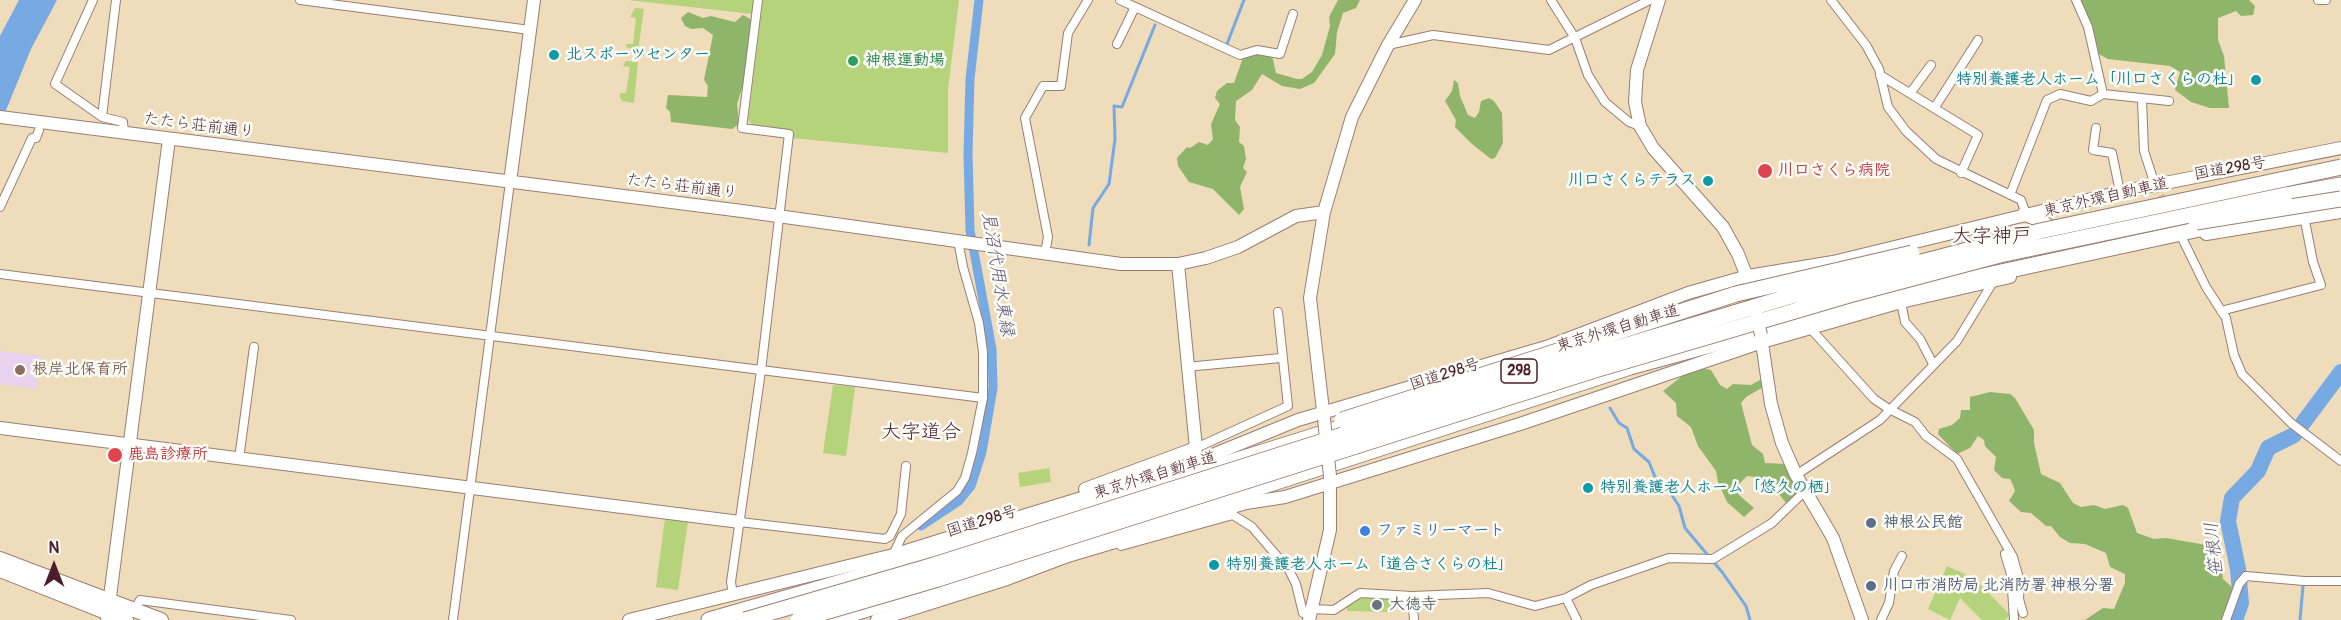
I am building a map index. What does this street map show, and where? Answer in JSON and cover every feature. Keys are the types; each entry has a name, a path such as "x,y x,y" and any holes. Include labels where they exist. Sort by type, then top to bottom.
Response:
{"highway":[{"name":"東京外環自動車道","path":"745,615 934,565 1688,326 1971,248 2118,213 2341,169"},
{"name":"国道298号","path":"709,620 745,615 1617,340 1914,257 2047,224 2222,187 2341,169"},
{"name":"東京外環自動車道","path":"798,620 960,572 1606,367 1849,295 2077,237 2341,185"},
{"path":"1893,283 2187,224 2341,199"},
{"name":"298","path":"832,620 1233,496 1630,367 1890,296 2053,263 2341,199"},
{"path":"1223,465 1342,420 1736,294 1990,235 2118,213"},
{"path":"1233,496 1346,466 1768,325 1849,295"},
{"name":"298","path":"701,620 745,615"}],"main road":[{"path":"0,559 108,611"},
{"path":"0,570 108,611 161,620"}],"street":[{"path":"93,0 55,84 102,117 123,122 124,133"},
{"path":"102,117 117,0"},
{"path":"300,0 530,30"},
{"path":"453,620 534,0"},
{"path":"733,595 731,582 761,371 789,134 742,128 758,0"},
{"path":"1045,253 1048,237 1025,118 1043,86 1061,86 1066,65 1064,50 1068,33 1088,0"},
{"path":"1120,0 1240,55 1257,50 1280,54 1293,14"},
{"path":"1310,615 1330,530 1331,480 1310,298 1324,212 1352,117 1388,45 1415,0"},
{"path":"1551,0 1575,38 1588,75 1605,102 1629,122 1640,126"},
{"path":"1388,45 1433,34 1549,50 1650,0"},
{"path":"1659,0 1637,70 1635,102 1640,126 1653,148 1723,227 1748,276 1776,425 1796,475 1833,538 1862,620"},
{"path":"1831,0 1866,45 1880,75 1888,107 1906,131 1936,159 2021,200 2024,214"},
{"path":"2076,0 2088,27 2103,94"},
{"path":"2318,0 2326,0"},
{"path":"1117,44 1136,7"},
{"path":"1935,107 1978,40"},
{"path":"1911,92 1931,65"},
{"path":"1880,75 1978,135 1961,173"},
{"path":"2010,195 2047,100 2060,94 2091,101 2103,94 2142,100 2169,101"},
{"path":"2142,100 2144,151 2155,185"},
{"name":"たたら荘前通り","path":"0,117 779,216 1121,264 1178,264 1238,246 1296,216 1324,212"},
{"path":"2096,128 2093,150 2112,153 2120,192"},
{"path":"0,207 32,138 36,138 39,130"},
{"path":"108,611 169,139"},
{"path":"629,620 733,595 829,576 1183,467 1323,416 1546,346 1688,293 1748,276 1833,262 2120,192 2341,148"},
{"path":"877,620 1007,579 1068,556 1246,503 1285,497 1331,480 1520,424 1761,339 1810,328 1901,302 1993,282 2053,263 2304,216 2341,212"},
{"path":"2024,214 2047,224"},
{"path":"2221,311 2321,285 2313,262 2304,216"},
{"path":"2182,238 2206,287 2226,318 2234,355 2242,374 2291,423 2341,461"},
{"path":"1914,257 1925,239"},
{"path":"894,555 902,536 957,491 965,478 983,398 983,352 979,324 959,253 961,241"},
{"path":"1178,264 1186,367 1197,451"},
{"path":"0,274 983,398"},
{"path":"1796,475 1871,426 1957,341 1993,282"},
{"path":"1901,302 1905,322 1920,339 1933,364"},
{"path":"990,526 1197,451 1288,406 1281,358 1278,312"},
{"path":"1810,328 1874,399 1888,409 1915,422 1926,436 1957,459 2010,552 2020,582 2019,599 2023,613"},
{"path":"239,459 254,347"},
{"path":"1186,367 1281,358"},
{"path":"0,428 470,489 885,539 890,536 901,514 906,466"},
{"path":"1068,556 1096,553 1231,514 1252,527 1289,570 1296,584 1303,613 1310,615 1334,610 1360,593 1412,596 1488,592 1535,606 1566,598 1591,585 1669,558 1713,559 1781,516 1805,491"},
{"path":"2010,552 2005,554 2011,574 2010,597 2014,620"},
{"path":"1881,620 1889,603 1894,571 1902,556"},
{"path":"2226,620 2239,584 2246,576 2304,581 2341,581"},
{"path":"1412,596 1414,620"},
{"path":"1566,598 1577,620"},
{"path":"130,615 140,600 291,620"}],"shaded area":[{"name":"根岸北保育所","path":"0,351 41,356 37,389 0,384"}],"green space":[{"path":"628,0 754,0 753,14"},
{"name":"神根運動場","path":"763,0 959,0 948,89 948,153 792,138 792,131 753,125 748,120"},
{"path":"1338,0 1360,0 1356,8 1343,13 1337,32 1335,54 1314,83 1300,89 1282,86 1262,74 1252,90 1236,101 1235,120 1240,127 1239,142 1244,146 1246,159 1243,168 1247,172 1240,187 1244,209 1239,215 1213,189 1189,182 1178,166 1177,158 1187,147 1190,148 1199,142 1208,145 1213,139 1211,124 1220,104 1215,98 1217,91 1227,83 1234,83 1243,58 1256,54 1269,55 1273,59 1276,73 1297,79 1302,79 1312,72 1322,55 1330,26 1329,17"},
{"path":"2080,0 2249,0 2255,6 2253,15 2241,16 2236,11 2218,18 2218,40 2224,56 2229,108 2210,108 2191,102 2175,90 2180,72 2170,66 2108,59 2097,53"},
{"path":"635,8 644,9 638,51 626,47 626,44 633,44 636,18 630,17"},
{"path":"688,12 703,18 711,16 735,22 743,15 752,20 747,73 737,104 739,124 732,129 671,122 670,112 666,108 668,95 707,97 708,86 704,80 713,35 703,28 691,29 685,26 681,18"},
{"path":"626,61 638,62 634,103 622,101 620,97 620,93 626,93 630,67 623,66"},
{"path":"1454,80 1458,83 1460,96 1468,115 1475,118 1481,101 1489,98 1494,101 1502,113 1503,143 1495,158 1491,159 1455,127 1456,120 1445,101 1452,91"},
{"path":"1690,370 1711,370 1720,385 1727,389 1733,384 1751,385 1760,380 1765,386 1746,397 1741,403 1752,445 1763,454 1765,463 1787,464 1802,491 1787,504 1773,487 1756,477 1747,476 1735,488 1739,495 1754,508 1744,517 1727,502 1716,471 1698,446 1691,427 1677,416 1676,403 1663,391"},
{"path":"833,385 855,387 846,456 823,453"},
{"path":"1990,392 2010,394 2015,398 2034,430 2034,443 2041,474 2060,483 2073,503 2081,507 2094,505 2105,509 2123,505 2128,508 2137,533 2154,539 2166,538 2218,547 2223,579 2233,588 2222,620 2085,620 2103,608 2114,609 2125,583 2125,574 2110,567 2106,553 2085,544 2070,543 2060,537 2051,526 2046,526 2031,513 2021,512 2009,501 2015,491 2013,485 2010,479 2002,478 1994,470 1996,457 1985,446 1984,440 1978,436 1970,448 1957,454 1938,434 1939,429 1952,425 1960,418 1961,410 1970,410 1970,397"},
{"path":"1049,468 1051,482 1020,487 1018,473"},
{"path":"665,518 688,521 678,590 656,587"},
{"path":"1947,566 1974,578 2010,615 2005,620 1982,620 1960,598 1950,620 1928,609"},
{"path":"1366,596 1391,597 1390,612 1347,611 1347,607"}],"water":[{"path":"19,0 57,0 31,49 0,125 0,36"}],"waterway":[{"name":"見沼代用水東縁","path":"921,526 959,501 971,486 982,452 993,388 992,349 970,230 968,154 970,79 979,0"},
{"path":"1227,44 1244,0"},
{"path":"1089,245 1093,208 1109,184 1115,139 1114,106 1122,107 1155,25"},
{"name":"笹根川","path":"2235,620 2241,603 2238,569 2228,521 2232,498 2258,471 2268,448 2294,435 2341,372"},
{"path":"1610,408 1619,423 1627,428 1634,449 1649,462 1655,477 1666,486 1679,506 1685,528 1722,572 1746,606 1750,620"},
{"name":"笹根川","path":"2300,620 2303,586"}],"tunnel":[{"path":"2155,185 2173,222"}],"place":[{"name":"北スポーツセンター","path":"554,55"},
{"name":"神根運動場","path":"853,61"},
{"name":"特別養護老人ホーム「川口さくらの杜」","path":"2256,80"},
{"name":"川口さくら病院","path":"1765,171"},
{"name":"川口さくらテラス","path":"1708,181"},
{"name":"根岸北保育所","path":"20,370"},
{"name":"鹿島診療所","path":"115,455"},
{"name":"特別養護老人ホーム「悠久の栖」","path":"1588,488"},
{"name":"神根公民館","path":"1871,523"},
{"name":"ファミリーマート","path":"1365,531"},
{"name":"特別養護老人ホーム「道合さくらの杜」","path":"1214,565"},
{"name":"川口市消防局 北消防署 神根分署","path":"1871,586"},
{"name":"大徳寺","path":"1377,605"}],"district":[{"name":"大字神戸","path":"1992,237"},
{"name":"大字道合","path":"921,433"}]}
